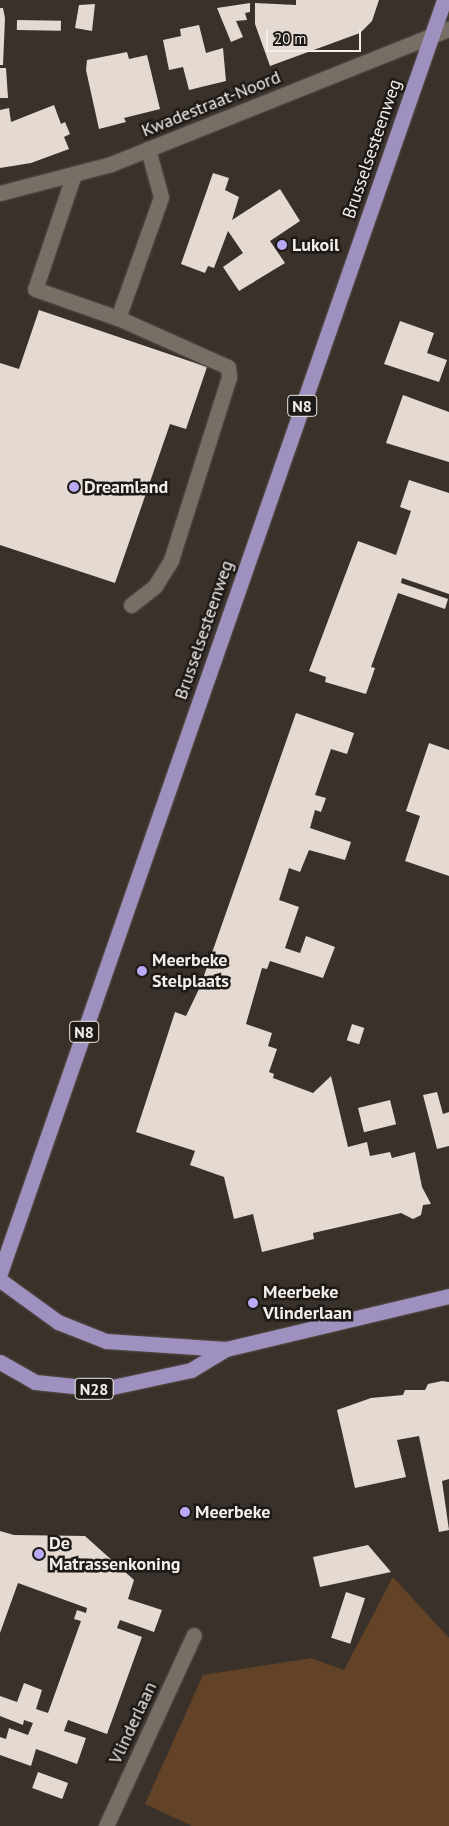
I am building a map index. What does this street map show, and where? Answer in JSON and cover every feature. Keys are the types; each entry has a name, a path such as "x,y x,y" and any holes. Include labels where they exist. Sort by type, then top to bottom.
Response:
{"main road":[{"name":"Brusselsesteenweg","path":"0,1273 444,0"},
{"name":"N28","path":"0,1280 58,1322 106,1341 226,1349 449,1296"},
{"name":"N28","path":"0,1362 35,1382 103,1389 191,1370 226,1349"}],"street":[{"name":"Kwadestraat-Noord","path":"0,193 74,174 148,149 449,28"},
{"path":"118,318 161,197 148,149"},
{"path":"74,174 35,289 118,318 228,367 229,377 171,560 155,586 131,605"},
{"name":"Vlinderlaan","path":"106,1826 194,1635"}],"shaded area":[{"path":"393,1577 449,1638 449,1826 192,1826 145,1804 203,1675 311,1658 344,1670"}],"building":[{"path":"296,0 379,0 372,21 360,33 270,66 255,24 255,3 296,5"},
{"path":"250,3 250,12 245,13 247,20 236,21 243,37 231,42 217,8"},
{"path":"95,4 92,31 75,28 79,5"},
{"path":"0,8 3,8 5,18 3,65 0,65"},
{"path":"17,20 61,21 61,31 17,30"},
{"path":"199,25 206,53 223,48 226,81 189,90 183,67 169,70 163,40 181,36 180,29"},
{"path":"127,52 129,59 147,55 160,109 124,118 126,122 99,129 86,70 87,60"},
{"path":"0,68 6,68 8,98 0,98"},
{"path":"54,105 61,124 65,122 70,134 64,137 69,149 31,163 0,168 0,110 9,108 11,122"},
{"path":"213,173 229,178 225,190 239,197 232,220 280,189 300,221 270,241 285,263 239,291 223,267 243,253 228,231 214,268 208,266 205,273 181,264"},
{"name":"Dreamland","path":"39,310 207,367 186,429 170,424 115,583 0,545 0,363 19,369"},
{"path":"400,321 434,333 427,353 447,360 439,382 384,364"},
{"path":"403,395 449,412 449,462 386,443"},
{"path":"409,480 449,493 449,594 402,578 401,583 448,599 445,609 398,593 371,667 375,668 366,694 325,682 326,677 309,671 358,541 396,555 411,511 400,507"},
{"path":"296,713 354,733 347,754 331,749 315,795 326,798 321,812 315,810 310,828 351,842 345,860 309,850 300,872 289,868 279,900 299,907 285,948 300,953 306,936 335,947 323,978 270,961 267,969 262,968 246,1024 272,1033 268,1046 277,1049 269,1072 274,1074 273,1078 313,1093 331,1076 348,1147 367,1142 370,1156 390,1152 392,1158 415,1152 422,1187 431,1204 423,1205 421,1215 413,1219 401,1213 313,1233 314,1239 262,1252 253,1214 234,1219 224,1177 190,1165 195,1151 136,1132 175,1012 186,1016 200,987"},
{"path":"429,743 449,750 449,876 405,861 420,816 406,811"},
{"path":"352,1024 364,1028 359,1044 347,1040"},
{"path":"437,1092 443,1114 449,1112 449,1146 437,1149 423,1095"},
{"path":"390,1100 396,1124 364,1132 358,1108"},
{"path":"442,1381 449,1382 449,1479 442,1481 449,1530 439,1532 419,1436 397,1440 406,1477 355,1488 337,1410 371,1398 403,1395 405,1390 425,1390 428,1384"},
{"path":"0,1531 14,1535 85,1536 134,1580 128,1599 162,1610 154,1632 120,1620 117,1628 142,1637 107,1734 68,1720 64,1731 86,1738 77,1764 36,1749 31,1766 0,1755 0,1737 6,1739 9,1728 28,1735 33,1723 24,1720 23,1725 0,1716 0,1696 17,1702 24,1683 42,1690 36,1709 48,1713 81,1621 74,1619 77,1610 86,1613 87,1608 18,1583 0,1633"},
{"path":"368,1545 391,1572 320,1587 313,1557"},
{"path":"346,1592 365,1598 350,1644 331,1638"},
{"path":"38,1772 68,1783 62,1799 32,1788"}],"place":[{"name":"Lukoil","path":"282,245"},
{"name":"Dreamland","path":"74,487"},
{"name":"Meerbeke Stelplaats","path":"142,971"},
{"name":"Meerbeke Vlinderlaan","path":"253,1303"},
{"name":"Meerbeke","path":"185,1512"},
{"name":"De Matrassenkoning","path":"39,1554"}]}
